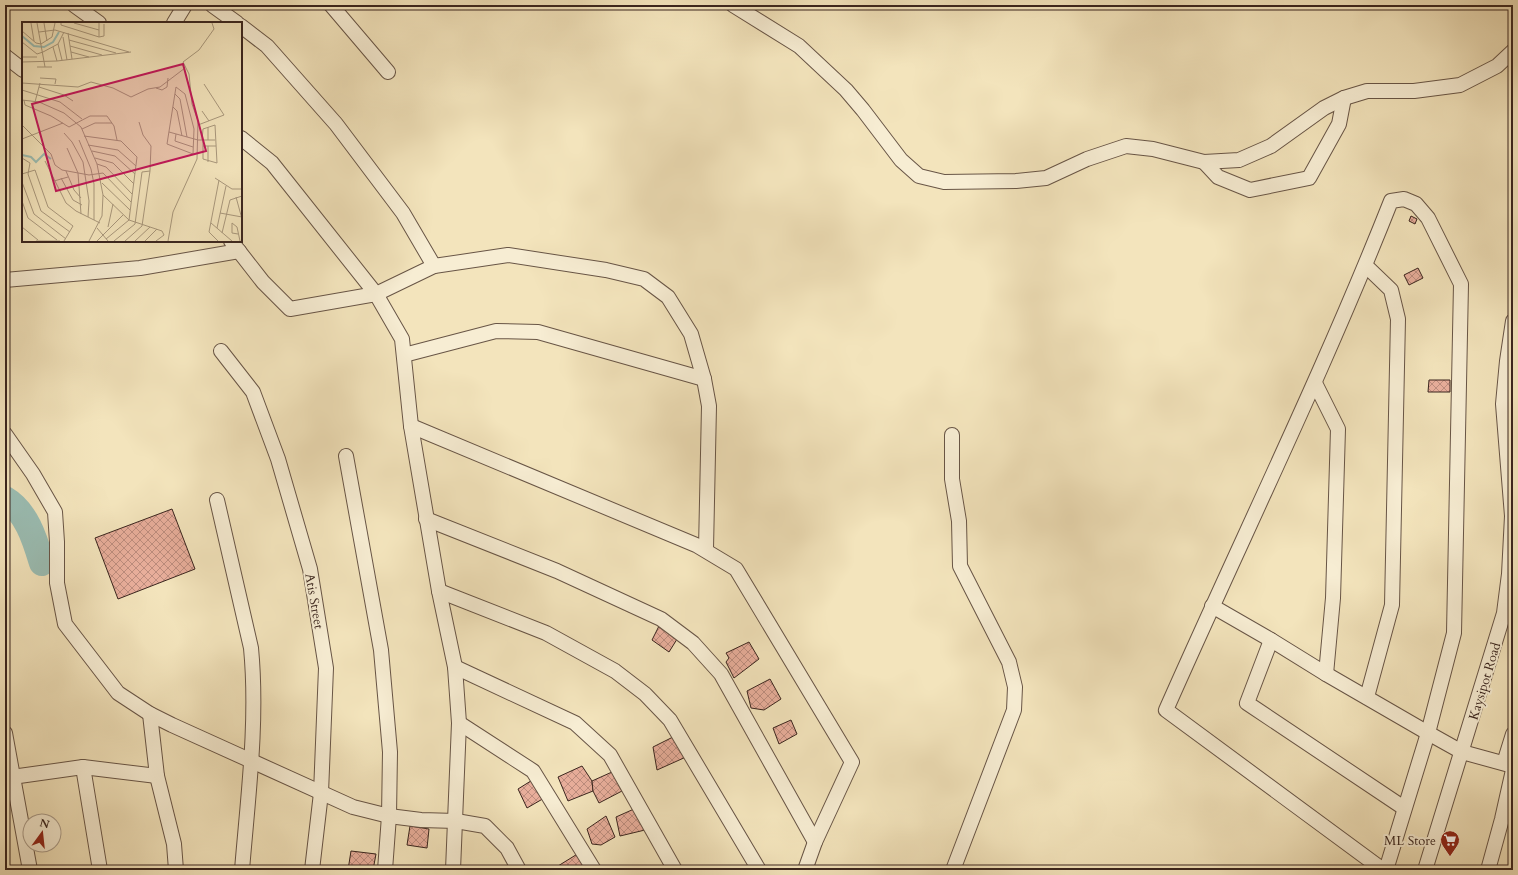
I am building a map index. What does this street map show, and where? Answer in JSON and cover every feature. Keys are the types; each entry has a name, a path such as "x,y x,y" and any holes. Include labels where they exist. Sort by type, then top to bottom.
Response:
{"street":[{"path":"74,5 98,22"},
{"path":"175,22 185,5"},
{"path":"212,5 236,22"},
{"path":"331,5 388,72"},
{"path":"732,5 799,46 846,90 901,160 919,176 944,182 1016,181 1046,178 1087,159 1126,146 1153,149 1204,162 1239,160 1271,146 1324,108 1344,98 1367,91 1414,91 1460,85 1497,66 1513,51"},
{"path":"242,27 268,46 336,124 403,213 434,266"},
{"path":"5,56 22,69"},
{"path":"1204,162 1218,177 1250,190 1309,178 1339,124 1344,98"},
{"path":"242,139 272,163 376,294 402,339 404,370 411,426 426,519 455,667 459,723 453,870"},
{"path":"1404,199 1416,204 1428,218 1461,284 1454,633 1428,733 1385,870 1166,710 1212,606 1315,383 1366,266 1391,201 1404,199"},
{"path":"5,280 140,268 235,246 263,282 290,308 376,294 434,266 508,255 606,270 644,279 668,297 691,334 704,379 709,406 706,549"},
{"path":"1366,266 1391,290 1398,319 1392,605 1367,697"},
{"name":"Kaysipot Road","path":"1425,870 1462,752 1509,612 1512,516 1503,404 1506,361 1513,320"},
{"path":"404,355 496,330 538,332 704,379"},
{"name":"Atis Street","path":"221,351 253,392 278,459 310,569 326,668 321,793 312,870"},
{"path":"1315,383 1338,429 1334,598 1326,674"},
{"path":"411,426 706,549 736,569 852,762 815,842 805,870"},
{"path":"5,434 33,474 55,512 57,583 65,624 118,693 150,714 353,807 389,816 421,820 456,821 485,826 507,848 519,870"},
{"path":"952,435 952,479 959,521 960,566 1009,662 1015,687 1014,710 952,870"},
{"path":"346,456 381,650 390,752 389,816 385,870"},
{"path":"217,500 251,648 253,670 252,761 242,870"},
{"path":"426,519 557,571 661,619 693,643 721,674 815,842"},
{"path":"439,591 546,634 615,671 645,694 670,720 759,870"},
{"path":"1212,606 1326,674 1462,752 1510,766"},
{"path":"1271,640 1247,703 1404,808"},
{"path":"455,667 575,723 610,755 675,870"},
{"path":"150,714 157,776 174,844 176,870"},
{"path":"459,723 533,771 594,870"},
{"path":"5,733 30,870"},
{"path":"1488,870 1508,820 1513,734"},
{"path":"12,777 83,767 157,776"},
{"path":"83,767 100,870"}],"building":[{"path":"1411,216 1417,219 1415,224 1409,221"},
{"path":"1418,268 1423,278 1409,285 1404,275"},
{"path":"1429,380 1450,380 1450,392 1428,392"},
{"path":"172,509 195,569 118,599 95,538"},
{"path":"659,626 679,636 669,652 652,640"},
{"path":"749,642 759,659 734,678 726,662 729,658 726,653"},
{"path":"770,679 781,699 764,710 751,708 747,691"},
{"path":"791,720 797,734 779,744 773,728"},
{"path":"675,736 686,757 657,770 653,747"},
{"path":"582,766 592,781 593,791 568,801 558,777"},
{"path":"612,772 622,791 599,803 593,791 592,781"},
{"path":"534,779 546,797 527,808 518,789"},
{"path":"634,809 645,830 620,836 616,817"},
{"path":"606,816 615,837 601,845 592,844 587,829"},
{"path":"410,826 429,829 427,848 407,845"},
{"path":"351,851 376,854 373,870 348,870"},
{"path":"579,853 588,870 561,870 558,866"},
{"path":"414,868 430,870 414,870"}],"waterway":[{"path":"5,499 13,505 25,519 33,536 42,563"}],"place":[{"name":"ML Store","path":"1450,857"}]}
